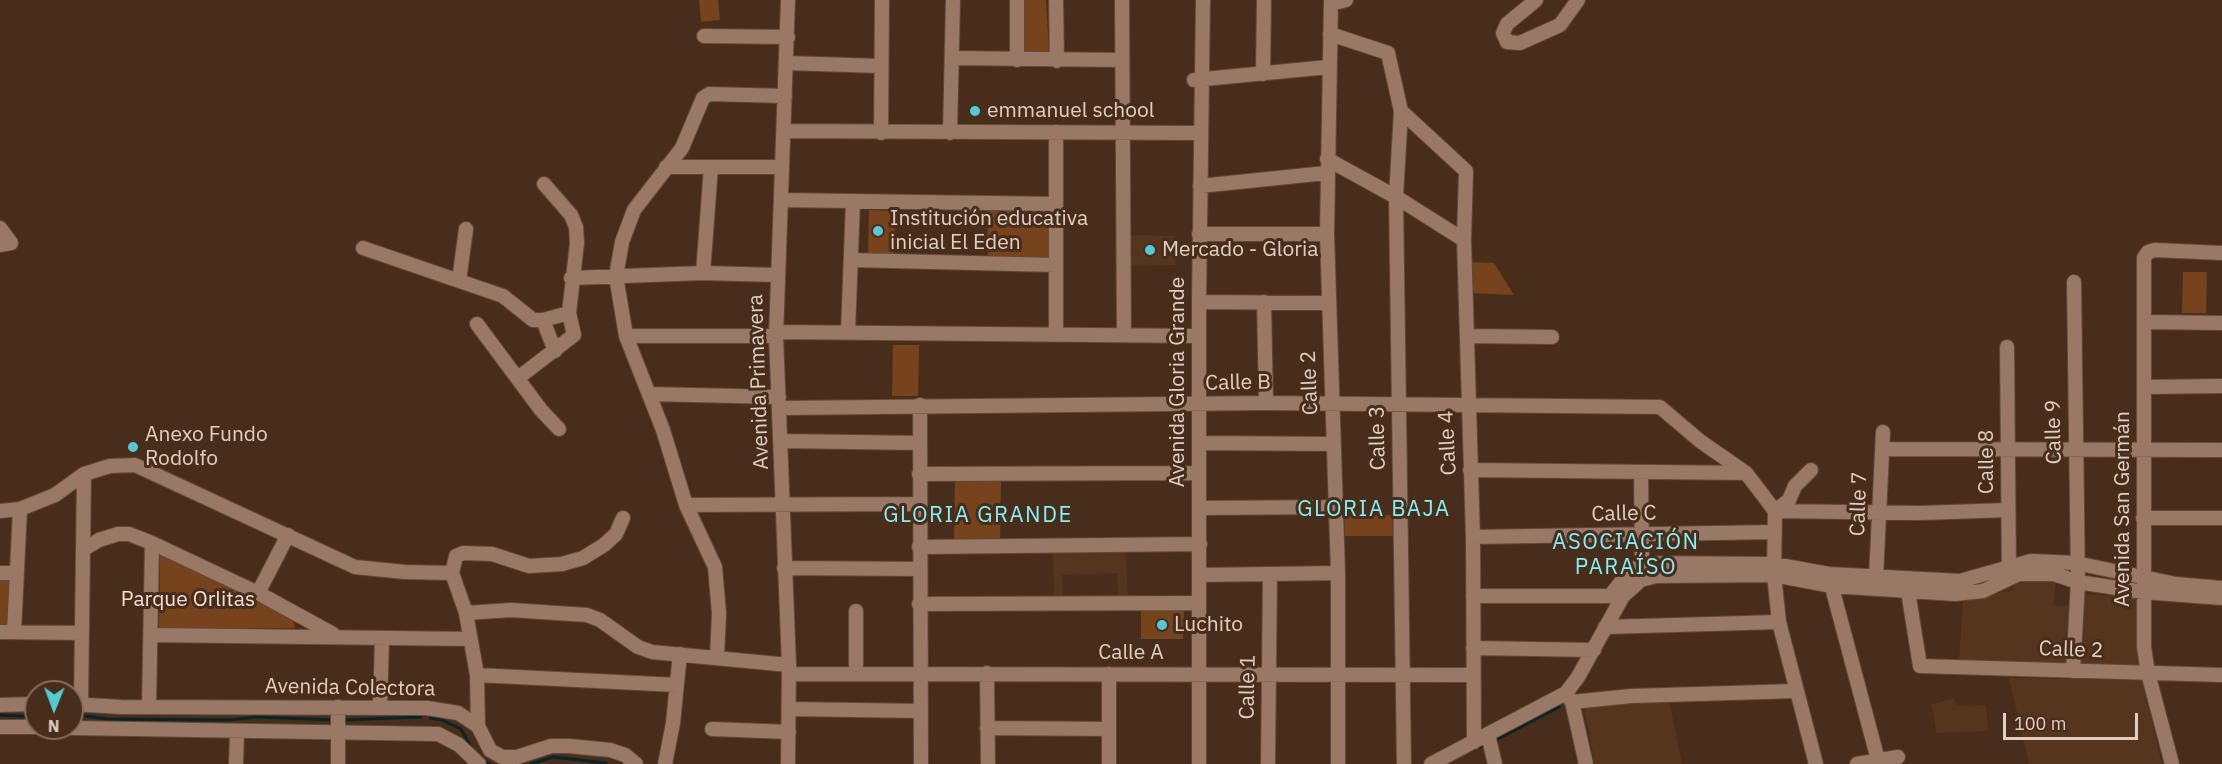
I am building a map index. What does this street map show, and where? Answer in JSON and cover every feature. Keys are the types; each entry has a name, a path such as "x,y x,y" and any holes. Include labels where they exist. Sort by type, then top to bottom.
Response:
{"street":[{"name":"Avenida Primavera","path":"788,0 777,275 784,568 789,670 788,764"},
{"path":"881,133 882,0"},
{"path":"950,133 953,0"},
{"path":"1017,0 1017,60"},
{"path":"1056,0 1057,61"},
{"path":"1122,0 1124,335"},
{"name":"Avenida Gloria Grande","path":"1195,0 1198,81"},
{"name":"Avenida Gloria Grande","path":"1192,764 1200,575 1193,473 1196,404 1198,81 1203,0"},
{"path":"1263,74 1264,0"},
{"path":"1331,2 1346,0"},
{"path":"1536,0 1507,24 1503,33 1507,42 1520,43 1560,25 1578,0"},
{"name":"Calle 2","path":"1331,2 1326,166 1328,303 1338,573 1338,764"},
{"name":"Calle 3","path":"1330,34 1388,53 1401,111 1395,197 1404,764"},
{"path":"704,36 788,37"},
{"path":"952,58 1121,60"},
{"path":"787,63 880,66"},
{"path":"1198,81 1328,67"},
{"path":"717,658 719,613 715,567 686,505 649,394 626,336 616,276 622,242 634,210 682,148 703,98 709,94 785,96"},
{"name":"Calle 4","path":"1401,111 1463,166 1466,178 1464,240 1467,404 1473,537 1474,742"},
{"path":"784,131 1197,133"},
{"path":"1056,132 1056,334"},
{"name":"Avenida Gloria Grande","path":"1196,336 1200,234 1197,133"},
{"path":"703,273 711,166"},
{"path":"1200,186 1326,166 1395,197 1464,240"},
{"path":"666,167 782,167"},
{"path":"518,378 574,335 569,313 571,278 577,243 576,227 571,215 544,184"},
{"path":"781,200 1056,204"},
{"path":"848,332 853,201"},
{"path":"0,228 11,243 0,245"},
{"path":"459,280 466,229"},
{"path":"1200,234 1327,234"},
{"path":"363,248 503,296 533,320 543,320 569,313"},
{"name":"Avenida San Germán","path":"2172,764 2148,673 2143,585 2145,258 2148,252 2222,253"},
{"path":"850,260 1056,265"},
{"path":"571,278 703,273 777,275"},
{"name":"Calle 9","path":"2073,671 2078,582 2074,282"},
{"path":"1199,302 1328,303"},
{"path":"1264,302 1266,403"},
{"path":"543,320 555,351"},
{"path":"2145,322 2222,323"},
{"path":"477,324 541,411 559,429"},
{"path":"626,336 848,332 1196,336"},
{"path":"1467,336 1552,337"},
{"name":"Calle 8","path":"2007,347 2009,572"},
{"path":"2144,387 2222,386"},
{"name":"Calle B","path":"649,394 780,403 920,405 1266,403 1660,407 1700,441 1746,473"},
{"name":"Avenida Gloria Grande","path":"1196,404 1200,508 1192,603 1199,764"},
{"path":"920,405 921,764"},
{"name":"Calle 7","path":"1876,578 1883,432"},
{"path":"782,441 920,443"},
{"path":"1199,443 1334,444"},
{"path":"1882,449 2222,450"},
{"path":"0,511 20,509 55,495 84,474 110,466 135,465 355,567 405,572 452,573"},
{"path":"1470,470 1746,473 1775,511 1774,569 1779,622 1816,764"},
{"path":"1775,511 1789,500 1795,486 1811,470"},
{"path":"1641,472 1641,563"},
{"path":"919,474 1193,473"},
{"path":"78,680 82,633 84,474"},
{"path":"686,505 919,504"},
{"path":"1200,508 1335,507"},
{"path":"20,509 7,632 82,633"},
{"path":"1775,511 2008,510"},
{"path":"623,518 616,534 583,558 562,564 529,566 492,554 463,553 456,556 452,573 466,613 477,675 478,726 490,750 502,757 517,757 551,746 569,746 610,750 625,755 636,764"},
{"path":"2143,518 2222,518"},
{"name":"Calle C","path":"1473,537 1775,532"},
{"path":"84,549 99,540 118,534 129,534 258,593 335,635"},
{"path":"258,593 288,535"},
{"path":"149,707 152,543"},
{"path":"919,547 1197,544"},
{"path":"1586,764 1569,698 1605,627 1624,578 1641,563 1774,569 1830,580 1907,586 1960,581 2009,572 2031,561 2076,562 2143,585 2222,598"},
{"path":"784,568 919,569"},
{"path":"1473,596 1616,596 1641,580 1656,576 1774,569"},
{"path":"2009,572 2054,574 2078,582 2222,588"},
{"path":"0,573 15,573"},
{"path":"1200,575 1338,573"},
{"name":"Calle 1","path":"1268,764 1270,574"},
{"path":"1830,580 1876,578 1907,586"},
{"path":"1830,580 1878,760"},
{"name":"Calle 2","path":"1907,586 1920,666 2222,675"},
{"path":"919,604 1192,603"},
{"name":"Calle A","path":"466,613 512,610 587,615 600,620 638,647 789,670 856,674 1473,675"},
{"path":"856,611 856,674"},
{"path":"1605,627 1779,622"},
{"path":"151,635 335,635 382,639 470,639"},
{"path":"380,707 382,639"},
{"path":"1473,648 1594,650"},
{"path":"665,764 680,654"},
{"path":"987,673 988,764"},
{"path":"1109,674 1109,764"},
{"path":"477,675 676,685"},
{"path":"1431,764 1569,698 1796,691"},
{"name":"Avenida Colectora","path":"84,703 149,707 427,708 458,712 478,726"},
{"path":"0,705 24,704"},
{"path":"338,707 336,733 338,764"},
{"path":"789,709 921,711"},
{"path":"0,727 24,727"},
{"path":"84,728 438,734 459,745 479,764"},
{"path":"987,728 1109,729"},
{"path":"712,729 789,732"},
{"path":"236,764 237,732"},
{"path":"1488,735 1495,764"},
{"path":"1857,764 1898,757"}],"shaded area":[{"name":"Mercado - Gloria","path":"1125,235 1175,236 1175,265 1125,266"},
{"path":"1053,550 1125,550 1128,596 1118,595 1117,573 1062,575 1063,597 1054,597"},
{"path":"2015,582 2056,582 2053,606 2071,605 2066,665 1959,661 1963,601 2013,590"},
{"path":"2080,593 2138,598 2143,668 2074,665"},
{"path":"2009,678 2142,680 2162,764 2029,764"},
{"path":"1954,698 1957,706 1986,705 1988,731 1936,733 1932,704"},
{"path":"1669,700 1682,764 1595,764 1583,701"}],"green space":[{"path":"699,0 718,0 720,20 701,22"},
{"path":"1023,0 1046,0 1049,52 1024,52"},
{"path":"987,207 1054,209 1054,263 988,261"},
{"path":"869,210 895,211 894,258 868,257"},
{"path":"1470,262 1494,263 1514,295 1470,293"},
{"path":"2183,272 2207,272 2206,313 2182,313"},
{"path":"893,345 919,345 918,396 892,396"},
{"path":"955,478 1001,479 1000,542 954,541"},
{"path":"1344,515 1392,515 1393,536 1345,536"},
{"name":"Parque Orlitas","path":"160,555 293,618 295,628 159,628"},
{"path":"0,578 10,578 10,626 0,626"},
{"name":"Luchito","path":"1141,611 1184,611 1183,639 1141,639"}],"waterway":[{"path":"1641,572 1655,569"},
{"path":"1494,741 1559,707"},
{"path":"0,715 24,716"},
{"path":"84,716 107,719 229,720 257,717 333,720"},
{"path":"342,720 421,717"},
{"path":"430,718 442,720 461,729 472,749"},
{"path":"1469,751 1485,745"},
{"path":"531,764 553,757 606,763"},
{"path":"482,760 490,764"}],"place":[{"name":"emmanuel school","path":"975,111"},
{"name":"Institución educativa inicial El Eden","path":"878,231"},
{"name":"Mercado - Gloria","path":"1150,250"},
{"name":"Anexo Fundo Rodolfo","path":"133,447"},
{"name":"Luchito","path":"1162,625"}],"district":[{"name":"GLORIA BAJA","path":"1374,510"},
{"name":"GLORIA GRANDE","path":"978,516"},
{"name":"ASOCIACIÓN PARAÍSO","path":"1626,556"}]}
